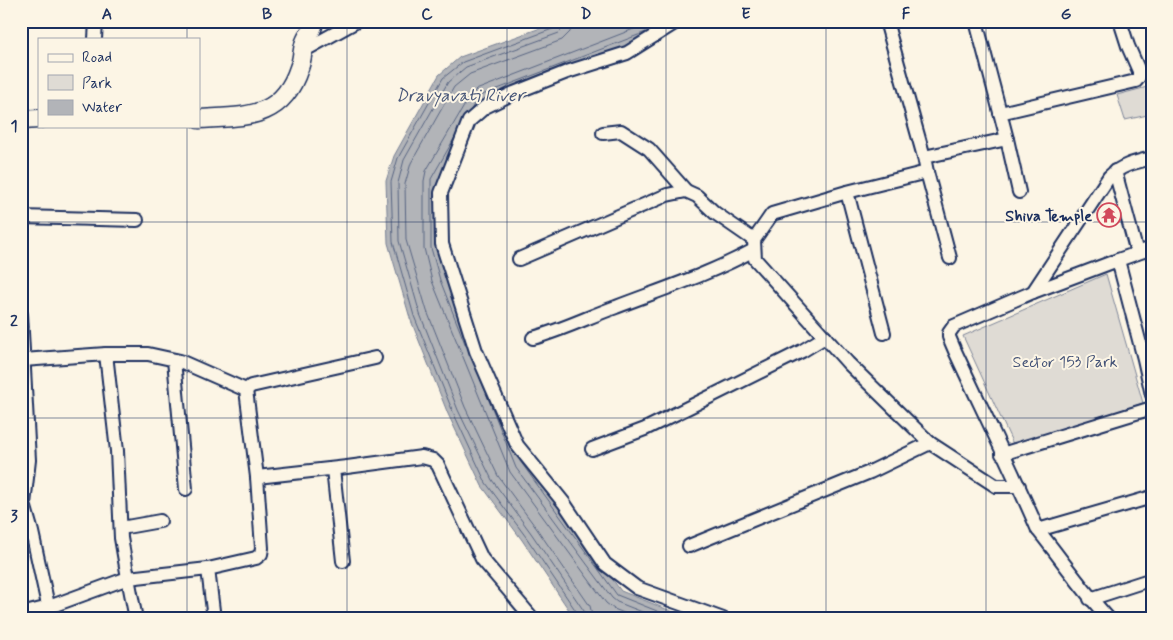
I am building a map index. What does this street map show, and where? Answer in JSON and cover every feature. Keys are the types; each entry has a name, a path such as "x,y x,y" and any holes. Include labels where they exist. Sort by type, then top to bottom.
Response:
{"street":[{"path":"95,38 96,21"},
{"path":"200,119 252,114 282,100 300,67 306,32 357,21"},
{"path":"678,21 627,53 567,72 514,93 485,107 469,121 441,193 442,244 476,351 517,445 564,503 605,564 637,588 723,619"},
{"path":"886,21 950,258"},
{"path":"976,21 1019,192"},
{"path":"1000,113 1136,81 1139,77 1139,71 1120,21"},
{"path":"21,120 38,120"},
{"path":"603,133 621,131 649,149 686,192"},
{"path":"924,157 1007,139"},
{"path":"1033,292 1109,177 1115,171 1152,158"},
{"path":"1115,171 1137,253"},
{"path":"533,338 558,331 600,313 718,269 754,245 772,214 847,192 927,172"},
{"path":"519,259 667,195 686,192 697,196 754,245 755,259 848,363 930,444 996,486 1019,486"},
{"path":"847,192 884,333"},
{"path":"21,217 137,220"},
{"path":"1109,619 1090,599 1064,562 1038,530 955,351 949,337 949,332 954,326 1033,292 1152,248"},
{"path":"1118,260 1152,395"},
{"path":"21,314 29,460 23,504 32,532 50,613"},
{"path":"592,448 645,429 802,351 825,337"},
{"path":"23,360 106,354 148,354 174,360 246,390"},
{"path":"106,354 118,451 121,538 136,619"},
{"path":"246,390 251,386 375,358"},
{"path":"174,360 186,489"},
{"path":"21,614 50,613 128,578 208,569 256,558 261,554 257,477 246,390"},
{"path":"1002,454 1152,408"},
{"path":"689,546 870,472 930,444"},
{"path":"257,477 422,457 433,460 438,465 482,559 533,619"},
{"path":"333,469 343,561"},
{"path":"1038,530 1152,497"},
{"path":"121,528 160,520"},
{"path":"208,569 214,619"},
{"path":"1090,599 1152,579"}],"green space":[{"path":"1152,65 1152,114 1125,120 1117,95 1151,86 1146,66"},
{"name":"Sector 153 Park","path":"1106,274 1143,403 1013,444 963,336"}],"water":[{"name":"Dravyavati River","path":"560,21 679,21 654,41 486,105 442,181 442,247 526,462 621,591 691,619 575,619 522,540 482,486 448,414 410,318 388,243 386,181 394,156 439,75 460,57"}],"place":[{"name":"Shiva Temple","path":"1109,215"}]}
